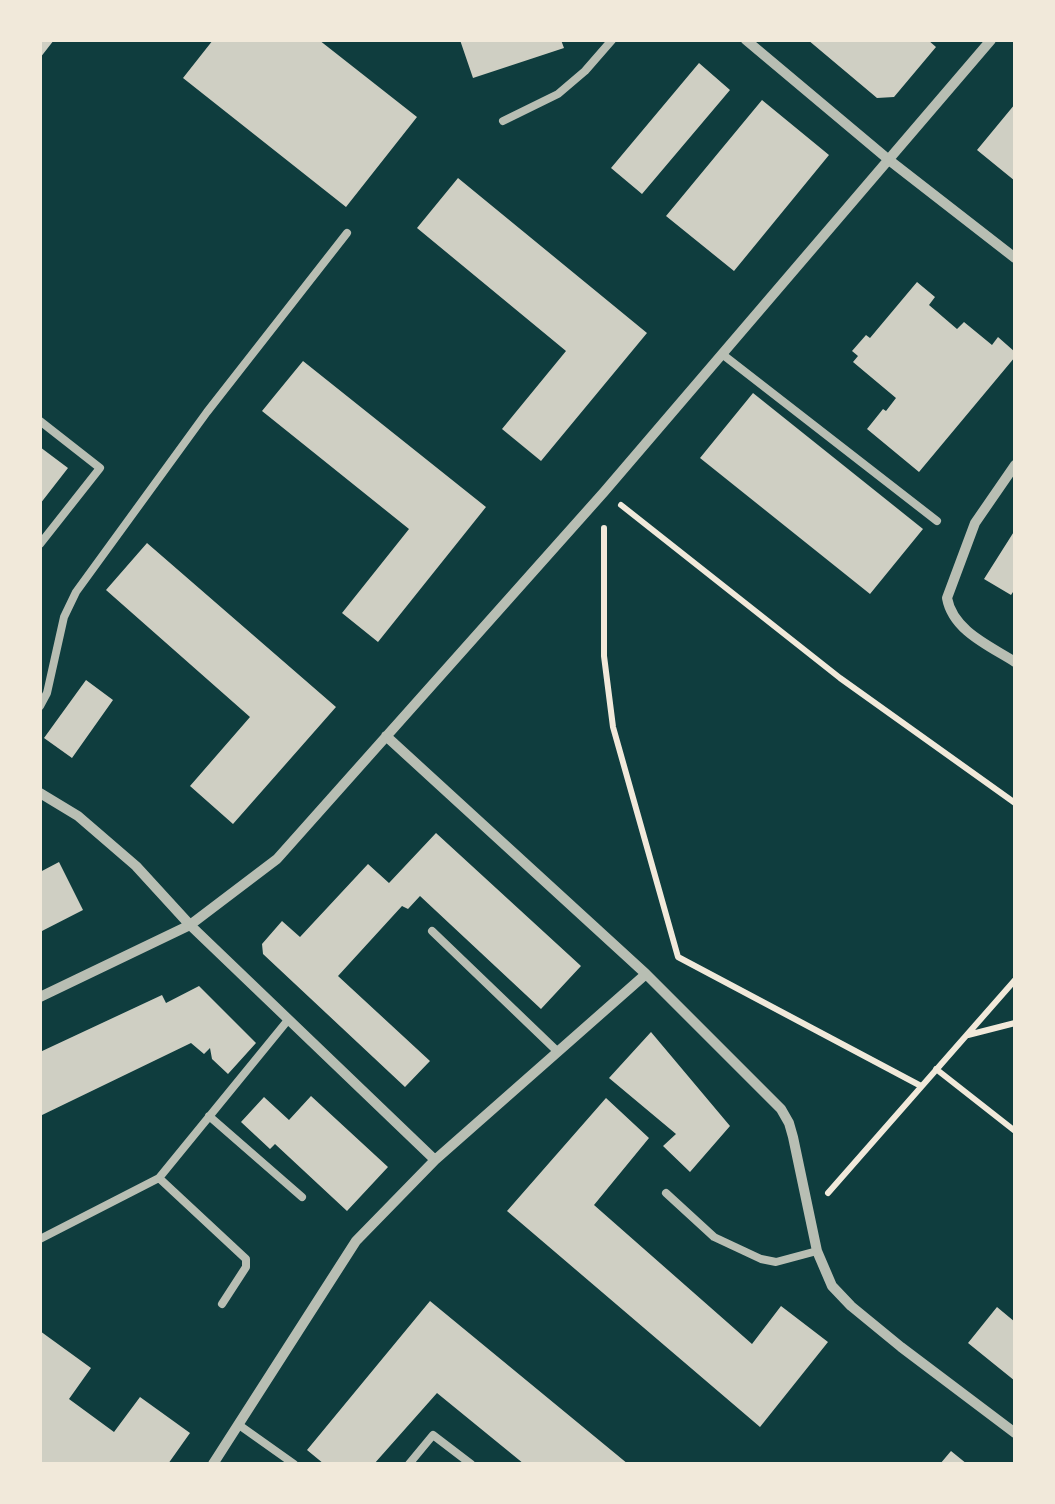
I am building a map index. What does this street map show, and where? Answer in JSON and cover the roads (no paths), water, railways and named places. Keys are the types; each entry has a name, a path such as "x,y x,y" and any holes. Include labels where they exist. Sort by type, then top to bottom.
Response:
{"street":[{"path":"746,40 1015,258"},
{"path":"40,997 190,925 277,859 604,492 991,40"},
{"path":"1014,469 970,533 948,598 955,619 964,629 1015,662"},
{"path":"386,736 646,974 780,1109 794,1138 817,1251 832,1286 850,1306 1015,1433"},
{"path":"40,793 78,816 136,866 190,925 435,1160"},
{"path":"214,1464 356,1241 435,1160 646,974"}],"lane":[{"path":"504,121 558,94 612,40"},
{"path":"40,706 47,693 64,617 76,592 207,412 347,234"},
{"path":"722,354 936,522"},
{"path":"40,422 100,468 40,544"},
{"path":"432,931 558,1052"},
{"path":"40,1239 159,1178 288,1020"},
{"path":"209,1116 302,1197"},
{"path":"159,1178 246,1259 246,1267 222,1304"},
{"path":"666,1192 714,1237 761,1260 776,1262 817,1251"},
{"path":"238,1425 294,1464"},
{"path":"408,1464 432,1435 471,1464"}]}
